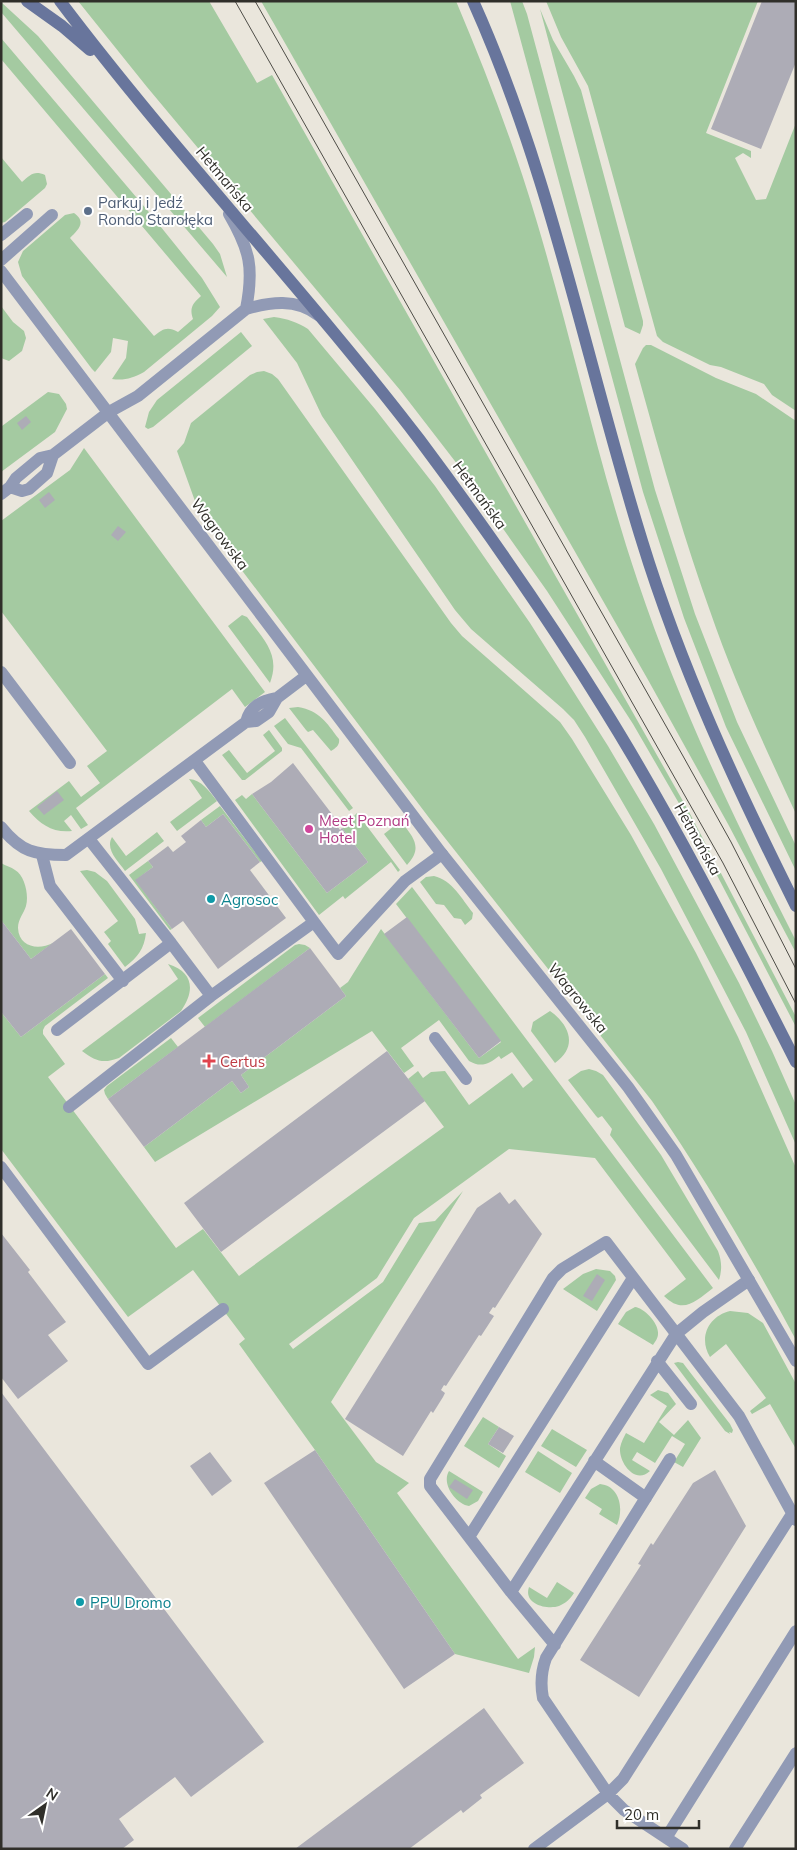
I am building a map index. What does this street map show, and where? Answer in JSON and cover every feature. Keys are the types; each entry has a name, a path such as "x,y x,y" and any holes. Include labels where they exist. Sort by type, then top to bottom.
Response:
{"street":[{"path":"27,1 48,15 89,49 126,86"},
{"name":"Hetmańska","path":"60,1 126,86 386,398 443,472 511,567 578,667 632,755 700,877 796,1062"},
{"path":"473,1 506,82 537,170 565,264 604,414 658,591 714,735 755,825 796,906"},
{"path":"220,198 238,230 248,257 251,283 246,309"},
{"path":"1,235 27,214"},
{"path":"1,260 52,215"},
{"name":"Wagrowska","path":"1,271 442,854 628,1087 676,1156 796,1361"},
{"path":"6,491 16,478 40,458 53,455 109,412 138,396 246,309 264,304 287,303 306,308 322,319"},
{"path":"6,491 29,489 48,473 53,455"},
{"path":"1,672 70,763"},
{"path":"1,827 10,839 25,850 42,855 66,855 246,722 256,721 269,712 277,698 306,676"},
{"path":"195,761 338,954 405,881 442,854"},
{"path":"89,839 211,996"},
{"path":"42,855 50,886 123,981"},
{"path":"70,1106 211,996 314,922"},
{"path":"57,1030 171,943"},
{"path":"435,1038 466,1080"},
{"path":"1,1167 148,1364 223,1309"},
{"path":"534,1849 608,1794 623,1779 794,1517 739,1416 606,1242 562,1268 553,1278 430,1479 430,1486 554,1645"},
{"path":"469,1538 633,1278"},
{"path":"511,1592 676,1334 703,1312 749,1280"},
{"path":"657,1361 691,1404"},
{"path":"670,1459 546,1658 540,1685 543,1698 608,1794 624,1810 683,1849"},
{"path":"594,1461 646,1498"},
{"path":"666,1838 796,1631"},
{"path":"735,1849 796,1753"}],"green space":[{"path":"78,1 209,1 257,83 272,75 688,810 796,1017 796,1027 684,812 633,724 547,591 461,469 400,390 147,87"},
{"path":"261,1 456,1 499,109 527,191 549,264 610,492 654,628 710,764 796,941 796,953 728,824 647,678"},
{"path":"510,1 522,1 527,14 655,490 695,614 737,722 796,846 796,871 726,727 684,618 643,492"},
{"path":"546,1 758,1 706,133 751,151 751,158 743,153 735,158 756,200 766,199 796,123 796,411 772,395 764,384 721,367 710,365 663,342 657,336 588,86 561,37"},
{"path":"1,2 38,36 213,244 220,254 227,277 1,12"},
{"path":"540,9 553,40 581,90 643,321 640,334 625,327"},
{"path":"1,38 148,211 202,278 220,307 212,316 144,372 136,376 112,379 126,358 128,341 113,338 111,352 95,372 92,369 22,276 18,262 23,251 65,215 74,213 78,216 81,223 70,238 154,336 165,329 178,332 193,319 192,306 201,296 1,59"},
{"path":"1,157 22,182 30,175 38,173 45,175 47,184 45,188 5,222 1,223"},
{"path":"1,306 13,322 24,331 26,338 22,351 9,361 1,358"},
{"path":"274,317 292,321 308,329 375,409 435,486 530,623 608,746 654,824 739,983 772,1051 796,1105 796,1145 746,1032 661,869 585,737 574,720 563,709 471,629 455,610 322,416 297,363 263,319"},
{"path":"241,332 252,346 153,427 148,429 145,427 149,412 157,400"},
{"path":"646,345 651,345 716,378 756,394 796,421 796,814 729,663 689,550 635,364"},
{"path":"264,371 278,379 451,623 462,636 560,722 631,835 696,953 738,1037 796,1168 796,1340 691,1159 652,1101 430,819 200,515 177,451 184,443 191,423 250,375"},
{"path":"48,392 59,394 67,409 55,432 1,472 2,426"},
{"path":"84,448 265,692 245,707 232,689 76,808 88,825 81,829 71,815 64,821 72,831 59,831 48,827 29,811 69,781 81,797 100,783 87,766 107,751 1,611 1,521 70,470"},
{"path":"242,615 247,617 269,647 273,664 270,683 228,626"},
{"path":"298,707 312,711 326,722 339,739 336,747 331,751 313,730 308,732 306,730 289,708"},
{"path":"285,718 353,808 349,811 301,748 288,744 274,726"},
{"path":"269,730 282,748 282,751 245,780 242,780 222,755 229,750 247,773 275,751 263,735"},
{"path":"189,779 198,781 217,801 177,831 170,822 202,798"},
{"path":"252,794 327,893 368,862 342,828 354,819 353,817 357,813 400,870 398,872 391,862 345,899 343,896 319,915 235,800 242,795 246,799"},
{"path":"220,806 262,861 260,862 223,814 206,827 201,820"},
{"path":"398,823 403,824 411,834 415,844 414,854 407,865 384,834"},
{"path":"157,832 164,841 125,871 111,851 110,842 112,837 126,856"},
{"path":"148,861 153,867 136,880 172,929 170,930 129,875"},
{"path":"1,863 18,873 25,886 27,902 18,928 22,940 36,947 53,943 31,959 1,920"},
{"path":"80,871 95,872 107,881 135,919 139,934 146,933 140,952 125,967 108,944 111,941 104,932 118,921"},
{"path":"434,876 451,886 473,913 472,919 465,925 461,919 454,918 444,905 436,904 420,882 426,877"},
{"path":"412,887 713,1288 695,1301 683,1305 677,1305 664,1296 686,1279 595,1158 509,1149 414,1218 377,1278 289,1344 293,1349 383,1282 419,1223 435,1221 463,1191 331,1402 376,1462 409,1483 397,1493 518,1659 535,1647 529,1673 455,1654 315,1450 239,1344 245,1339 193,1270 128,1317 1,1149 1,1012 21,1037 105,974 108,978 45,1026 43,1034 65,1064 48,1077 176,1248 203,1229 239,1276 444,1127 408,1079 418,1071 423,1078 431,1072 445,1071 469,1105 512,1073 523,1088 533,1080 512,1052 501,1059 499,1056 481,1065 469,1061 439,1020 401,1048 414,1066 404,1073 372,1031 155,1162 144,1147 232,1081 241,1093 249,1087 241,1075 346,996 340,988 348,982 381,929 479,1058 501,1042 396,904"},
{"path":"299,944 310,948 205,1027 198,1018 295,945"},
{"path":"168,964 177,967 183,972 190,983 189,996 181,1011 119,1058 104,1061 91,1057 82,1051 178,979"},
{"path":"550,1011 562,1023 569,1036 567,1050 555,1063 531,1031 533,1022"},
{"path":"171,1038 178,1047 108,1099 104,1090 107,1086"},
{"path":"589,1069 603,1075 661,1155 718,1251 721,1266 719,1280 610,1135 612,1129 602,1116 598,1118 596,1116 568,1080 581,1071"},
{"path":"596,1269 610,1271 616,1280 597,1311 563,1289 583,1274"},
{"path":"635,1307 646,1313 656,1325 658,1335 653,1345 618,1324 626,1312"},
{"path":"730,1311 748,1313 763,1323 796,1384 796,1449 770,1404 752,1414 750,1411 766,1398 726,1344 710,1357 705,1342 708,1328 716,1317"},
{"path":"674,1363 683,1363 730,1424 733,1430 732,1433 729,1432 730,1434 725,1431"},
{"path":"658,1390 668,1393 676,1404 659,1422 674,1435 688,1420 701,1438 683,1467 674,1462 685,1444 672,1436 655,1463 637,1452 632,1460 650,1471 644,1475 634,1474 625,1466 622,1460 620,1446 626,1433 644,1443 667,1406 650,1395"},
{"path":"483,1417 499,1427 488,1444 506,1456 499,1468 464,1446"},
{"path":"552,1429 587,1450 576,1467 541,1446"},
{"path":"538,1451 572,1473 560,1493 525,1472"},
{"path":"449,1471 483,1492 478,1501 469,1506 459,1502 448,1487 447,1476"},
{"path":"600,1484 612,1489 619,1499 620,1512 617,1525 599,1514 602,1509 585,1498 591,1489"},
{"path":"557,1582 574,1593 564,1604 548,1607 537,1604 529,1598 529,1587 547,1598"}],"building":[{"path":"762,1 796,1 796,62 761,149 711,129"},
{"path":"26,416 31,422 22,430 17,423"},
{"path":"49,492 55,500 45,508 39,500"},
{"path":"118,526 126,532 118,541 111,535"},
{"name":"Meet Poznań Hotel","path":"293,763 335,818 333,820 340,830 342,828 368,862 327,893 252,794 271,782"},
{"path":"57,791 64,800 44,815 37,807"},
{"name":"Agrosoc","path":"223,814 260,862 250,870 286,918 218,969 183,921 172,929 135,880 153,867 148,861 168,846 173,852 186,842 181,836 201,820 206,827"},
{"path":"407,917 501,1041 479,1058 384,934"},
{"path":"1,920 31,959 71,929 105,974 21,1037 1,1012"},
{"name":"Certus","path":"310,948 346,996 241,1075 249,1087 241,1093 232,1081 144,1147 108,1099"},
{"path":"387,1051 425,1101 221,1252 184,1203"},
{"path":"500,1192 509,1204 515,1199 542,1234 495,1308 493,1307 489,1313 494,1316 481,1336 479,1335 446,1386 444,1385 441,1390 445,1393 443,1397 433,1413 431,1411 403,1456 345,1419 477,1208"},
{"path":"1,1233 30,1270 28,1272 66,1322 48,1335 68,1361 18,1399 1,1377"},
{"path":"597,1274 605,1280 592,1301 583,1296"},
{"name":"PPU Dromo","path":"1,1392 264,1742 191,1797 175,1777 119,1819 134,1840 122,1849 1,1849"},
{"path":"499,1427 514,1436 503,1453 488,1444"},
{"path":"315,1450 455,1654 404,1689 264,1483"},
{"path":"210,1452 232,1481 212,1496 190,1466"},
{"path":"715,1470 746,1526 639,1697 580,1660 641,1565 638,1564 651,1543 653,1545 693,1483"},
{"path":"455,1479 473,1490 467,1499 449,1487"},
{"path":"484,1708 524,1763 480,1795 482,1798 463,1813 461,1810 409,1849 295,1849"}],"tram line":[{"path":"235,1 723,863 796,1004"},
{"path":"255,1 683,756 731,842 796,969"}],"place":[{"name":"Parkuj i Jedź Rondo Starołęka","path":"88,211"},
{"name":"Meet Poznań Hotel","path":"309,829"},
{"name":"Agrosoc","path":"211,899"},
{"name":"Certus","path":"209,1061"},
{"name":"PPU Dromo","path":"80,1602"}]}
